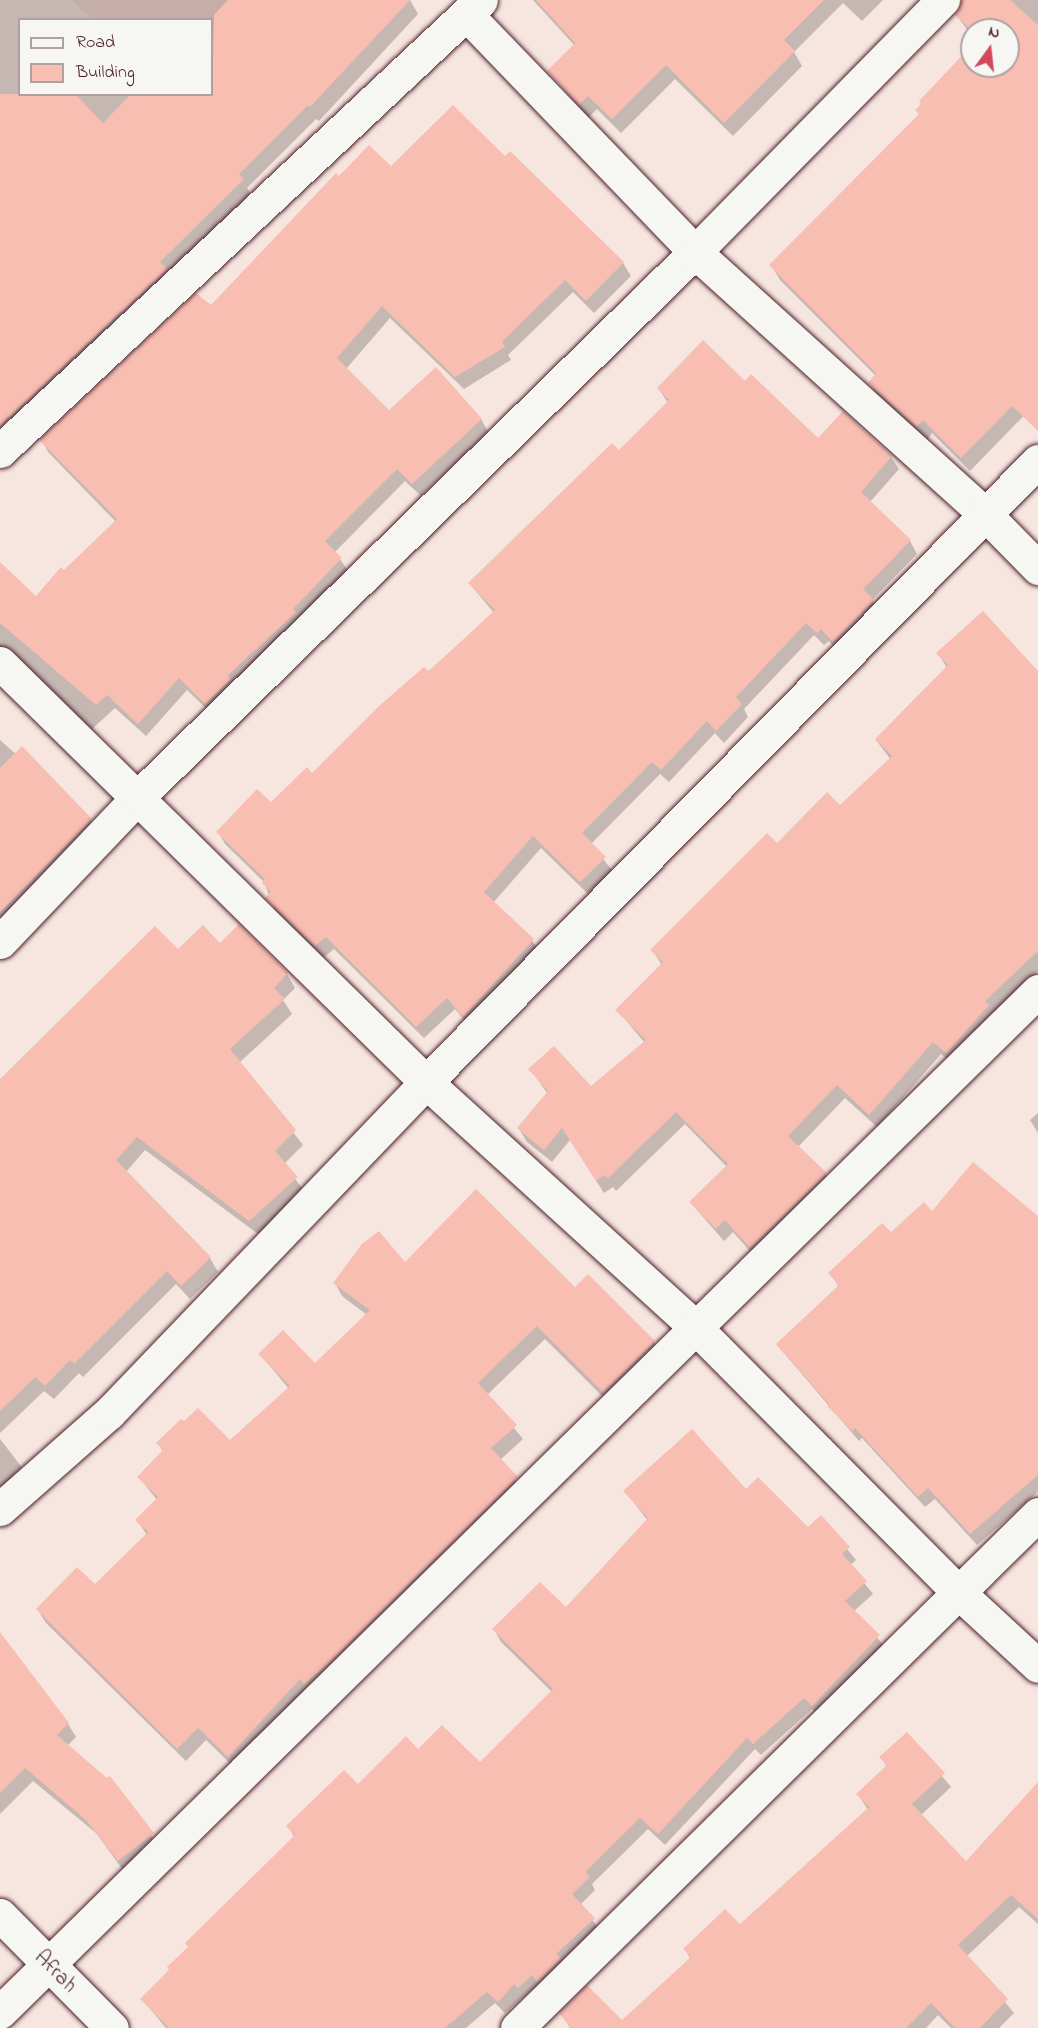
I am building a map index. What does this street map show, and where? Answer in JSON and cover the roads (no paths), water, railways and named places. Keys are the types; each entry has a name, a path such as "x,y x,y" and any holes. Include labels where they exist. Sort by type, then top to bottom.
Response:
{"street":[{"path":"0,942 138,797 695,252 943,0"},
{"path":"0,451 474,7 695,252 984,514 1038,568"},
{"path":"0,1509 109,1413 426,1082 1038,461"},
{"path":"0,663 426,1082 694,1326 957,1591 1038,1666"},
{"path":"0,2012 694,1326 1038,991"},
{"path":"517,2028 957,1591 1038,1514"},
{"name":"Afrah","path":"0,1915 47,1965 112,2028"}]}
